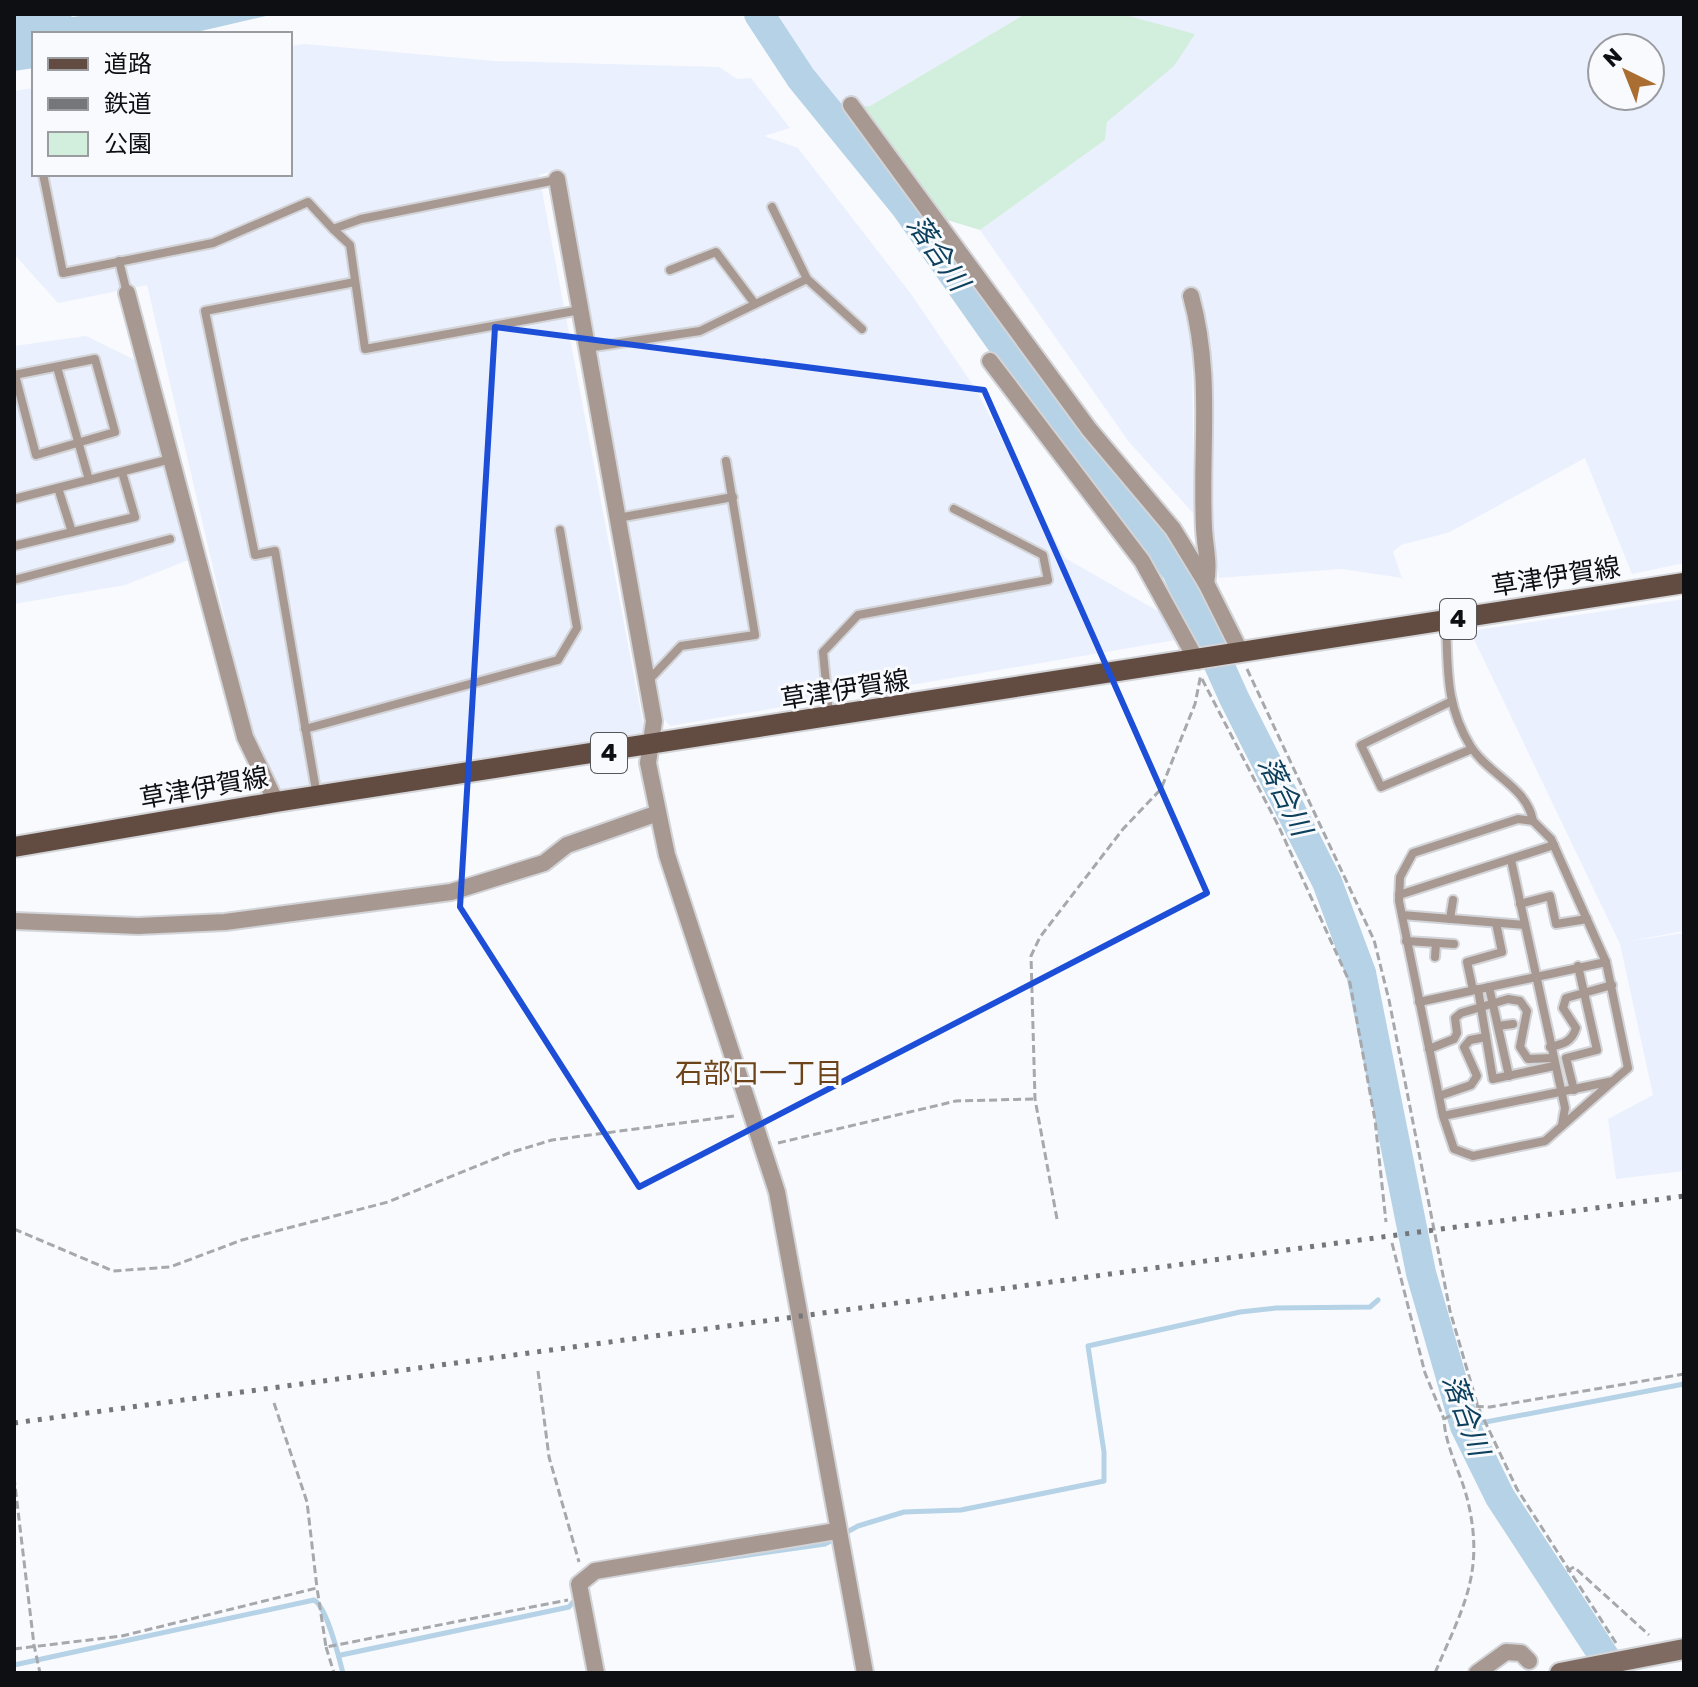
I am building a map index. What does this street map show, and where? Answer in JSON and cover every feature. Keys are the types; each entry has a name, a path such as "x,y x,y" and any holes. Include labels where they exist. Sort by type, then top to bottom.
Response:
{"main road":[{"name":"草津伊賀線","path":"14,847 276,802 830,718 1201,666 1236,654 1684,583"}],"street":[{"path":"851,105 1089,429 1173,529 1206,583 1236,654"},
{"path":"557,179 654,721 648,763 658,813 667,855 777,1192 802,1317 836,1531 865,1673"},
{"path":"127,293 245,737 276,802"},
{"path":"1191,296 1203,339 1204,529 1210,564 1206,583"},
{"path":"990,361 1142,561 1201,666"},
{"path":"14,921 138,926 225,922 451,892 544,863 567,845 658,813"},
{"path":"596,1673 580,1598 579,1584 586,1575 836,1531"},
{"path":"1560,1673 1684,1649"},
{"path":"1477,1673 1506,1652 1521,1653 1529,1661"}],"lane":[{"path":"43,176 63,273 213,243 308,202 350,245 365,349 580,310"},
{"path":"333,229 361,219 557,179"},
{"path":"772,207 807,279 862,329"},
{"path":"670,270 716,252 755,304"},
{"path":"119,261 127,293"},
{"path":"587,348 700,331 807,279"},
{"path":"317,796 275,551 255,555 205,311 355,282"},
{"path":"95,359 115,432 36,455 15,375 95,359"},
{"path":"57,367 89,480"},
{"path":"14,499 171,459"},
{"path":"647,682 681,646 755,635 726,461"},
{"path":"14,546 135,517 122,472"},
{"path":"58,488 72,532"},
{"path":"618,518 733,497"},
{"path":"830,718 823,652 858,615 1048,580 1043,555 954,509"},
{"path":"305,729 558,660 577,628 560,530"},
{"path":"14,580 170,539"},
{"path":"1446,621 1450,702 1472,749 1530,805 1533,821"},
{"path":"1450,702 1361,745 1381,787 1472,749"},
{"path":"1443,1116 1613,1081 1621,1077 1628,1061 1606,962 1554,845 1545,829 1533,821 1518,819 1413,853 1400,877 1399,895 1406,941 1443,1116 1454,1149 1473,1156 1545,1141 1613,1081"},
{"path":"1399,895 1554,845"},
{"path":"1511,860 1565,1108 1562,1125"},
{"path":"1520,904 1550,896 1556,924 1587,919"},
{"path":"1450,919 1453,900"},
{"path":"1402,915 1525,925"},
{"path":"1496,923 1502,952 1467,962 1481,1009 1493,1079 1553,1062"},
{"path":"1406,941 1454,944"},
{"path":"1435,957 1436,943"},
{"path":"1419,1002 1606,962"},
{"path":"1574,1090 1566,1058 1597,1050 1578,966"},
{"path":"1550,1047 1566,1043 1574,1036 1576,1028 1563,1008 1566,998 1612,985"},
{"path":"1489,987 1509,1076"},
{"path":"1429,1049 1454,1039 1457,1033 1455,1018 1461,1013 1508,999 1520,1001 1527,1011 1528,1022 1520,1034 1520,1047 1528,1059 1553,1062"},
{"path":"1498,1026 1513,1024"},
{"path":"1439,1096 1471,1085 1477,1076 1464,1047 1470,1040 1486,1037"}],"path":[{"path":"1236,654 1374,940 1389,1000 1450,1311 1478,1407 1510,1477 1625,1660"},
{"path":"1057,1219 1035,1099 1031,956 1040,937 1123,829 1161,789 1201,666"},
{"path":"1201,666 1350,983 1375,1120 1386,1222"},
{"path":"763,1147 956,1101 1035,1099"},
{"path":"14,1229 90,1264 113,1271 170,1267 242,1240 388,1202 509,1153 552,1140 614,1129 752,1114"},
{"path":"1392,1243 1425,1373 1444,1419 1468,1502 1476,1555 1470,1592 1435,1673"},
{"path":"538,1371 549,1457 577,1556 586,1575"},
{"path":"1444,1419 1469,1406 1684,1374"},
{"path":"274,1403 307,1502 326,1647 334,1673"},
{"path":"14,1477 40,1673"},
{"path":"1567,1571 1574,1567 1649,1635"},
{"path":"14,1649 122,1636 317,1588"},
{"path":"326,1647 580,1598"}],"highlighted area":[{"path":"495,327 984,390 1207,893 639,1187 460,907"}],"shaded area":[{"path":"777,14 1025,14 870,106 864,106 834,104"},
{"path":"1122,14 1684,14 1684,563 1632,574 1585,458 1450,532 1401,545 1393,552 1402,578 1342,569 1219,578 1211,530 1211,348 1199,294 1181,299 1192,341 1194,514 1129,442 980,230 1105,140 1107,122 1173,66 1194,34"},
{"path":"305,44 494,61 719,67 737,79 751,78 790,128 764,136 798,148 911,294 975,388 1065,558 1163,614 1176,640 670,726 664,719 561,169 539,175 645,734 279,790 250,726 147,285 58,303 14,254 14,91 32,88 32,176 292,176 292,46"},
{"path":"86,336 135,360 191,559 125,585 14,604 14,346"},
{"path":"1684,599 1684,931 1625,942 1684,933 1684,1171 1616,1179 1608,1119 1653,1095 1620,944 1470,631"}],"green space":[{"path":"1025,14 1122,14 1195,34 1174,66 1107,122 1105,140 980,230 947,220 864,106 870,106"}],"water":[{"path":"14,14 69,14 72,17 96,14 275,14 197,32 32,32 32,68 14,71"}],"waterway":[{"name":"落合川","path":"759,14 801,78 906,207 1028,380 1177,571 1234,698 1327,882 1361,973 1421,1273 1465,1426 1500,1497 1615,1673"},
{"path":"679,1565 825,1544 858,1526 904,1512 961,1510 1104,1481 1104,1452 1088,1346 1240,1312 1276,1308 1370,1307 1378,1300"},
{"path":"1465,1426 1684,1384"},
{"path":"341,1655 569,1607 578,1596"},
{"path":"14,1665 314,1600 328,1622 343,1673"}],"railway":[{"path":"14,1423 1684,1196"}],"district":[{"name":"石部口一丁目","path":"759,1073"}]}
